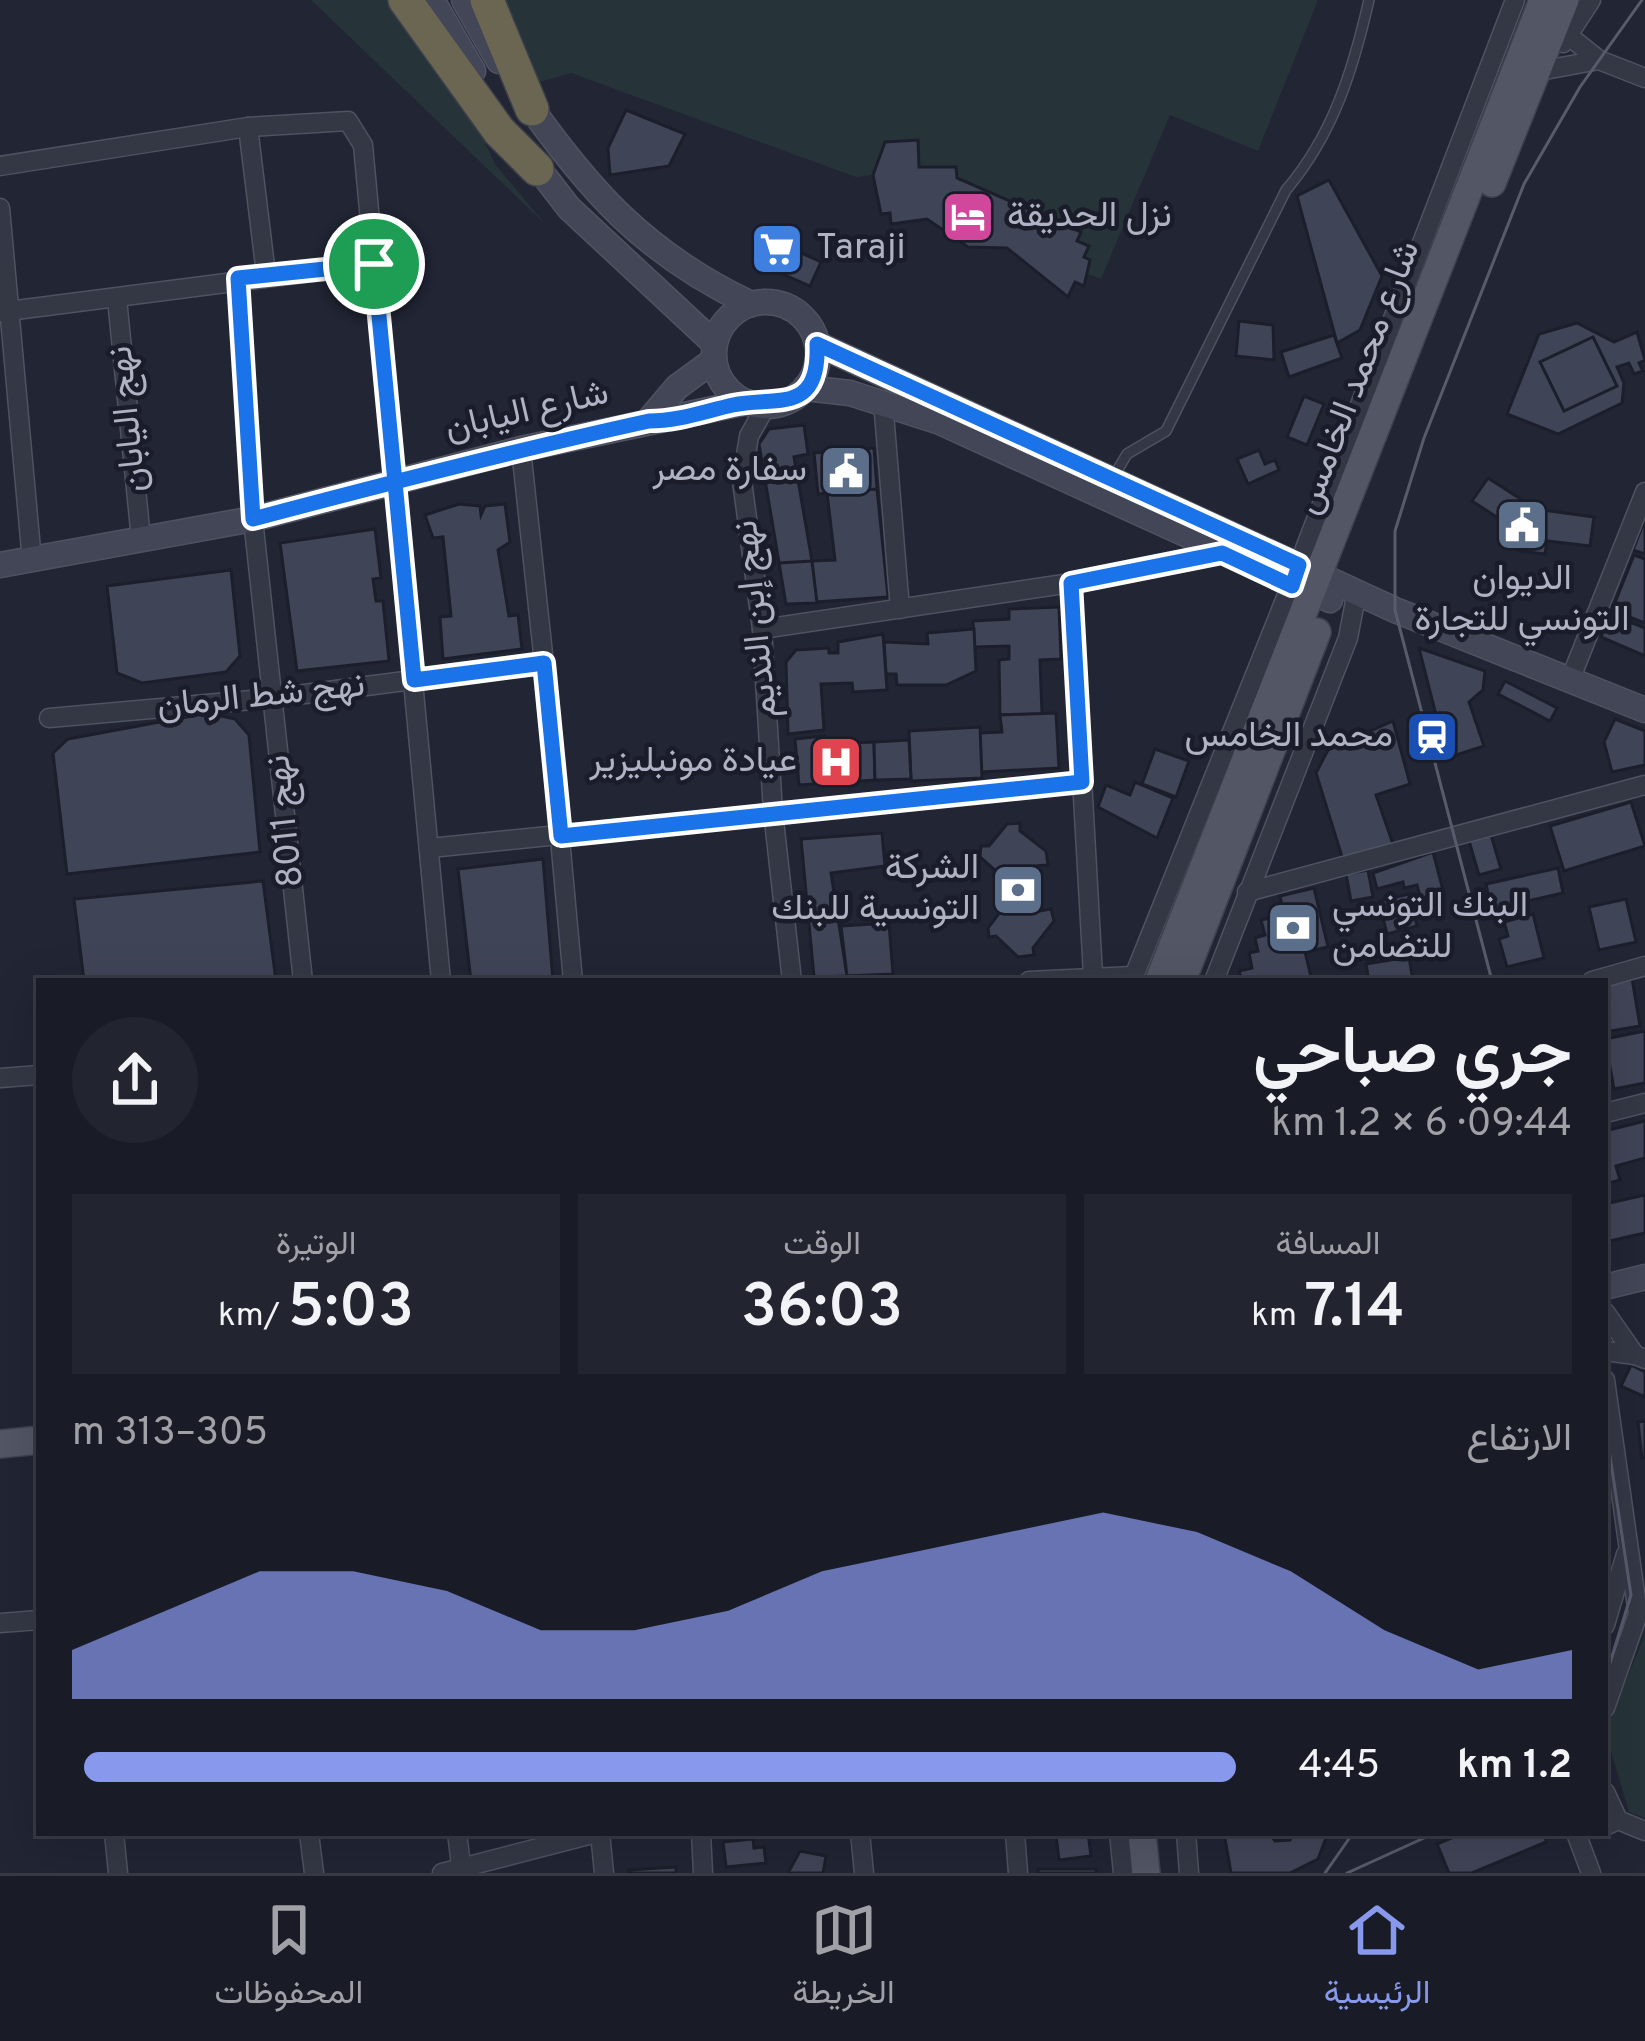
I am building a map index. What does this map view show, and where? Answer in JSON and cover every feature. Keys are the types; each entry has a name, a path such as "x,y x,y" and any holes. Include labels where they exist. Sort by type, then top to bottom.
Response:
{"highway":[{"path":"405,0 499,131 537,169"},
{"path":"487,0 532,109"}],"main road":[{"path":"432,0 537,169 569,208 714,352 724,386 756,404 780,404 805,388 818,360 807,322 789,307 751,304 693,276 631,229 564,155 464,0"},
{"name":"شارع محمد الخامس","path":"1141,978 1321,584 1558,15"},
{"name":"شارع محمد الخامس","path":"1183,978 1321,584 1508,90 1558,15"},
{"path":"714,352 727,318 751,304"},
{"path":"817,344 1114,476 1321,584"},
{"name":"شارع اليابان","path":"649,421 676,387 714,352"},
{"path":"805,388 883,401 1001,448 1222,553 1321,584 1645,710"},
{"name":"شارع اليابان","path":"0,566 253,519 521,449 756,404"},
{"path":"1608,1286 1645,1277"},
{"path":"0,1444 36,1440"},
{"path":"1142,1836 1146,1873"},
{"path":"1161,1836 1164,1873"}],"street":[{"path":"1321,584 1515,0"},
{"name":"شارع محمد الخامس","path":"1558,15 1591,0"},
{"path":"1558,15 1599,60"},
{"path":"1508,90 1540,62 1599,60 1645,79"},
{"path":"0,166 248,127 339,119 356,126 363,145 442,978"},
{"path":"248,127 266,274"},
{"path":"0,208 5,312 32,561"},
{"path":"5,312 266,274 374,264"},
{"name":"نهج 8011","path":"238,278 253,519 303,978"},
{"name":"نهج اليابان","path":"117,299 142,539"},
{"path":"883,401 901,610"},
{"name":"نهج إبن النديم","path":"756,404 742,481 762,629 772,812 792,978"},
{"path":"0,450 21,448"},
{"path":"521,449 573,978"},
{"path":"1570,680 1645,492"},
{"path":"762,629 1071,583 1222,553"},
{"path":"1071,583 1093,975"},
{"name":"شارع محمد الخامس","path":"1215,978 1348,638 1321,584"},
{"name":"نهج شط الرمان","path":"49,718 274,698 544,663"},
{"path":"430,848 1082,782"},
{"path":"1247,892 1645,785"},
{"path":"1603,978 1645,966"},
{"path":"1061,978 1129,978"},
{"path":"0,1078 36,1075"},
{"path":"1608,1112 1645,1102"},
{"path":"1608,1316 1640,1357"},
{"path":"1608,1352 1640,1357"},
{"path":"1608,1401 1642,1615 1608,1700"},
{"path":"1609,1601 1627,1538"},
{"path":"0,1624 36,1620"},
{"path":"1611,1823 1645,1832"},
{"path":"114,1836 118,1873"},
{"path":"309,1836 314,1873"},
{"path":"457,1836 455,1872 587,1836"},
{"path":"598,1836 604,1873"},
{"path":"701,1836 703,1873"},
{"path":"860,1836 864,1873"},
{"path":"1015,1836 1018,1873"},
{"path":"1120,1836 1123,1873"},
{"path":"1186,1836 1190,1873"},
{"path":"1582,1836 1591,1873"}],"lane":[{"path":"1114,476 1127,454 1166,431 1286,190 1307,165 1350,82 1369,0"}],"shaded area":[{"path":"311,0 419,0 495,164 546,225"},
{"path":"479,0 1318,0 1258,151 1170,115 1101,279 1085,273 1090,261 1084,257 1088,246 1077,241 1080,232 957,178 955,167 919,167 917,140 885,142 873,175 856,177 571,73 540,82"},
{"path":"1645,1635 1645,1818 1629,1812 1608,1741 1608,1724"}],"building":[{"path":"626,110 685,134 669,166 610,175 608,148"},
{"name":"نزل الحديقة","path":"918,140 919,167 956,167 957,178 1081,232 1077,241 1089,246 1084,257 1090,260 1084,286 1075,282 1068,297 1007,248 968,247 927,219 891,224 890,213 881,214 873,175 885,142"},
{"path":"1329,180 1382,276 1360,330 1337,343 1297,196"},
{"name":"Taraji","path":"766,237 821,262 810,286 755,262"},
{"path":"1239,321 1273,325 1274,360 1236,356"},
{"path":"1577,323 1614,342 1637,332 1645,360 1639,363 1643,371 1634,374 1629,363 1617,367 1624,383 1622,403 1558,434 1507,414 1539,334"},
{"path":"1334,335 1342,358 1289,377 1281,352"},
{"path":"1593,337 1617,386 1564,411 1540,362"},
{"path":"1304,396 1324,404 1307,445 1287,437"},
{"path":"804,425 808,454 794,457 812,561 835,560 827,493 877,489 888,597 786,604 759,444 769,429"},
{"name":"سفارة مصر","path":"874,448 877,489 818,494 814,453"},
{"path":"1259,450 1265,464 1275,460 1279,470 1248,484 1237,459"},
{"path":"1488,478 1536,509 1594,517 1590,546 1547,541 1545,554 1520,551 1501,538 1509,525 1472,501"},
{"path":"459,504 480,506 481,515 485,506 505,504 510,542 498,550 509,616 518,615 522,649 443,659 440,617 451,616 443,537 433,538 425,515"},
{"path":"1645,519 1645,554 1633,550"},
{"path":"375,529 381,578 373,579 376,601 383,601 389,661 297,671 280,543"},
{"path":"1634,555 1645,559 1645,623 1612,610"},
{"path":"812,561 817,603 786,604 779,563"},
{"path":"231,570 240,656 226,672 142,683 117,673 107,586"},
{"path":"1059,607 1061,659 1040,660 1042,714 1000,715 999,660 1009,659 1009,646 974,647 973,621 1009,619 1009,609"},
{"path":"1610,614 1645,628 1645,656 1601,637"},
{"path":"974,629 976,671 946,685 897,685 896,674 886,674 884,642 928,644 927,633"},
{"path":"883,634 887,690 853,692 852,683 821,684 824,730 788,734 786,662 796,650 829,648 829,653 838,653 838,642"},
{"path":"1419,648 1485,671 1483,690 1469,702 1484,746 1447,758"},
{"path":"1505,681 1557,708 1550,721 1498,694"},
{"path":"208,713 235,719 249,735 260,852 67,874 53,753 68,739"},
{"path":"1056,713 1059,768 981,772 979,733 1002,732 1000,715"},
{"path":"1615,719 1645,731 1645,765 1612,772 1604,742"},
{"path":"1393,721 1410,784 1376,795 1394,847 1343,860 1316,773 1328,750"},
{"path":"980,727 982,778 911,781 909,731"},
{"name":"عيادة مونبليزير","path":"824,736 825,744 874,742 875,780 799,785 795,739"},
{"path":"909,740 911,779 875,780 874,742"},
{"path":"1155,749 1189,761 1176,797 1142,784"},
{"path":"1135,782 1173,798 1157,838 1098,807 1106,785 1130,795"},
{"path":"1631,802 1645,846 1564,871 1550,826"},
{"name":"الشركة التونسية للبنك","path":"1020,823 1020,831 1046,851 1048,865 1035,866 1039,911 1051,909 1054,921 1033,948 1034,955 1018,957 996,936 989,937 988,928 1000,912 996,871 980,857 981,846 989,846 1007,824"},
{"path":"882,833 885,866 831,873 847,976 814,977 801,839"},
{"path":"1491,835 1501,869 1479,875 1469,841"},
{"path":"1433,852 1444,894 1421,900 1417,885 1404,888 1403,882 1377,889 1373,873"},
{"path":"543,859 553,978 471,978 458,869"},
{"path":"1558,868 1563,893 1500,907 1502,915 1493,917 1486,884"},
{"path":"1368,870 1373,897 1351,901 1346,874"},
{"path":"263,881 276,978 84,978 74,899"},
{"name":"البنك التونسي للتضامن","path":"1314,888 1328,947 1305,952 1311,978 1241,978 1239,971 1252,968 1249,953 1258,951 1255,938 1265,935 1261,920 1284,915 1280,896"},
{"path":"1409,894 1417,926 1387,934 1379,901"},
{"path":"1626,899 1636,942 1599,950 1589,907"},
{"path":"1533,914 1544,958 1507,967 1499,939 1508,936 1504,922"},
{"path":"889,923 893,974 847,976 841,926"},
{"path":"1409,957 1412,978 1368,978 1366,964"},
{"path":"1632,978 1640,1026 1608,1031 1608,982"},
{"path":"1645,1031 1645,1083 1614,1089 1608,1038"},
{"path":"1645,1121 1645,1158 1616,1166 1620,1180 1608,1183 1608,1130"},
{"path":"1645,1195 1645,1233 1608,1241 1608,1203"},
{"path":"1631,1365 1645,1372 1645,1397 1621,1386"},
{"path":"1645,1421 1645,1457 1642,1458 1638,1422"},
{"path":"1056,1836 1088,1836 1091,1856 1059,1860"},
{"path":"1225,1836 1271,1836 1275,1841 1327,1836 1318,1859 1290,1873 1231,1873"},
{"path":"1456,1836 1545,1836 1546,1842 1472,1873 1449,1873 1437,1844"},
{"path":"753,1839 754,1848 764,1847 766,1863 726,1867 723,1842"},
{"path":"800,1851 826,1856 823,1873 788,1873"},
{"path":"676,1867 676,1873 629,1873 629,1870"},
{"path":"1038,1869 1096,1869 1096,1873 1038,1873"}],"tram line":[{"path":"1491,978 1395,610 1395,531 1424,438 1524,184 1580,87 1642,0"},
{"path":"1608,1443 1631,1595 1608,1669"},
{"path":"1325,1873 1351,1836"},
{"path":"1347,1873 1428,1836"}],"place":[{"name":"نزل الحديقة","path":"968,217"},
{"name":"Taraji","path":"777,249"},
{"name":"سفارة مصر","path":"846,471"},
{"name":"الديوان التونسي للتجارة","path":"1522,525"},
{"name":"محمد الخامس","path":"1432,737"},
{"name":"عيادة مونبليزير","path":"836,762"},
{"name":"الشركة التونسية للبنك","path":"1018,890"},
{"name":"البنك التونسي للتضامن","path":"1293,928"}],"route":[{"path":"374,264 238,278 253,519 394,482 521,449 649,421 671,421 746,402 780,404 805,388 818,360 817,344 1299,565 1292,586 1222,553 1071,583 1082,782 561,836 544,663 414,680 394,482 374,264"}]}
